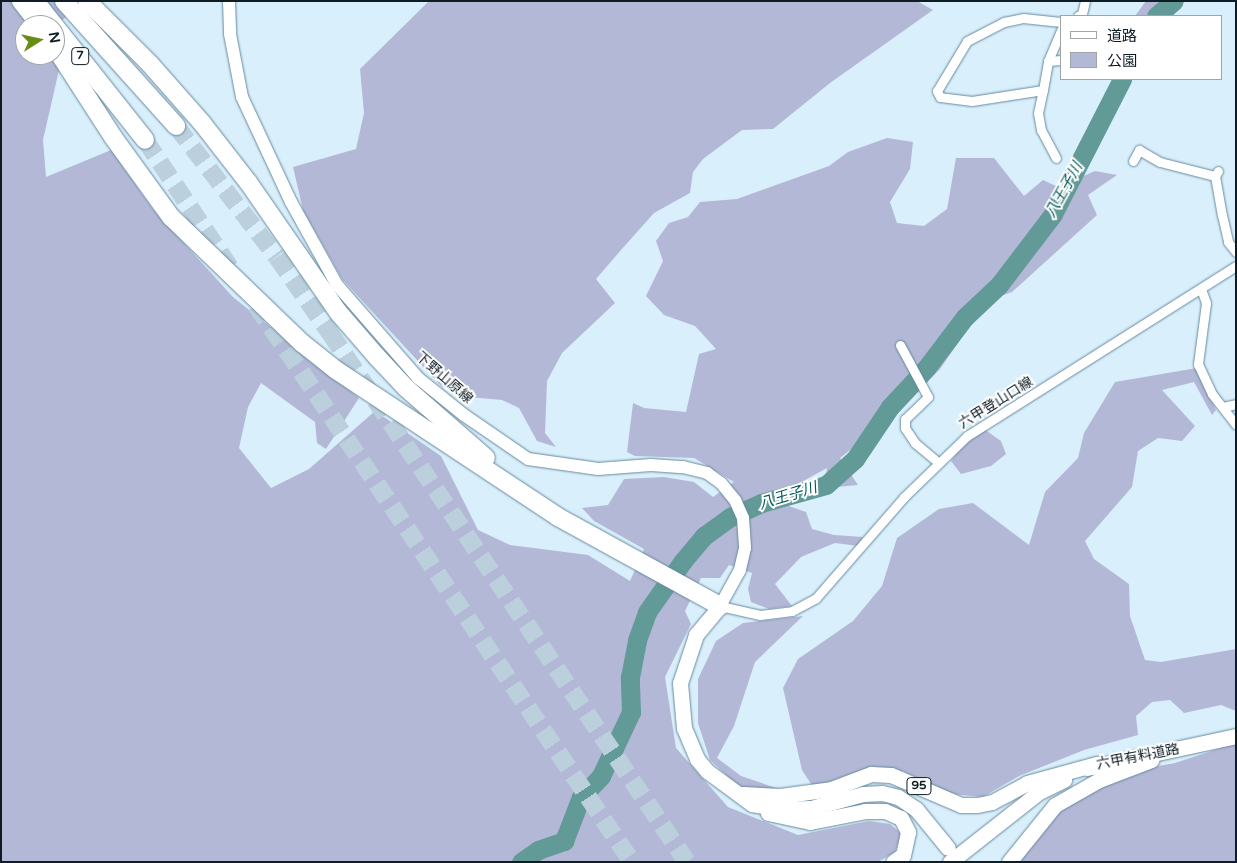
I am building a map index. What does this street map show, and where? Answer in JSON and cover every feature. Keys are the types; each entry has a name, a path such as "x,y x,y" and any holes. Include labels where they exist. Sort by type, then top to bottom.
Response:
{"highway":[{"path":"20,1 32,15"},
{"name":"7","path":"35,1 146,140"},
{"name":"7","path":"64,1 176,126"},
{"path":"87,1 178,95 248,182 338,312 377,357 453,431 558,517"},
{"path":"65,63 113,137 172,217 302,342 336,370 558,517 638,559 694,593 720,606"}],"main road":[{"name":"95","path":"720,606 696,635 686,661 679,696 684,728 697,759 706,771 752,804 780,809 811,808 863,794 882,793 898,797 916,809 949,855"},
{"name":"六甲有料道路","path":"949,855 1039,792 1096,764 1236,736"},
{"name":"95","path":"1009,862 1055,805 1099,780 1190,746"},
{"name":"95","path":"736,793 780,796 831,789 871,774 891,775 961,805 977,805 992,802 1027,783 1096,764"},
{"name":"95","path":"736,793 751,808 792,821 829,819 865,811 885,811 901,818 908,840 903,855 893,862"}],"street":[{"name":"下野山原線","path":"229,1 230,34 242,97 275,171 337,285 418,378 464,415 528,459 598,469 651,465 683,468 707,472 721,483 735,500 743,518 745,548 740,570 720,606"},
{"path":"1080,15 1082,14 1084,1"},
{"path":"1043,90 972,101 940,97 938,94 946,72 967,41 1004,22 1023,18 1060,22"},
{"path":"1056,158 1041,130 1038,113 1048,60 1060,32"},
{"path":"1048,60 1060,60"},
{"path":"1133,161 1139,150 1160,162 1217,174 1228,242 1236,252"},
{"name":"六甲登山口線","path":"720,606 760,615 792,611 816,598 904,497 967,436 1234,269"},
{"path":"1201,289 1206,303 1198,364 1212,394 1236,425"},
{"path":"900,345 928,397 904,418 905,428 915,443 939,463"},
{"path":"1223,407 1236,404"}],"green space":[{"path":"1,1 89,1 65,18 65,15 15,15 15,65 56,65 59,70 43,140 46,177 111,150 152,208 233,297 359,398 326,449 317,443 315,422 261,383 248,407 239,448 271,488 309,469 375,411 441,456 478,530 510,545 588,555 630,581 644,549 594,521 582,508 608,505 624,479 664,477 694,482 713,497 734,482 694,458 635,456 627,452 633,403 644,408 686,412 699,354 716,349 695,326 664,315 646,296 663,261 656,241 669,223 688,217 700,202 737,199 829,166 848,152 887,138 913,142 910,169 890,202 897,223 924,226 947,209 956,158 994,158 1024,196 1043,180 1058,187 1095,171 1117,175 1088,195 1097,215 1012,292 987,301 940,369 901,410 840,458 858,485 837,487 825,479 827,468 796,485 783,504 806,512 812,529 834,535 863,537 858,546 835,543 801,557 775,584 792,606 769,609 751,602 748,589 752,573 729,565 720,578 701,578 685,611 691,624 665,677 676,748 728,807 798,835 869,821 890,824 902,834 895,852 878,862 1,862"},
{"path":"429,1 917,1 933,10 830,83 773,129 742,130 703,159 693,172 690,193 654,213 621,250 596,279 615,303 562,353 547,381 545,433 556,447 537,441 519,408 502,400 468,397 441,386 342,279 303,210 293,167 356,149 364,113 360,69"},
{"path":"1146,1 1180,1 1173,15 1136,15"},
{"path":"1197,368 1216,410 1212,415 1194,382 1162,390 1195,426 1182,441 1158,438 1138,451 1132,487 1085,541 1094,559 1129,584 1130,616 1145,660 1161,662 1236,649 1236,711 1221,705 1184,713 1170,700 1152,702 1136,716 1138,735 1084,750 1019,776 983,797 951,794 903,771 871,770 813,787 802,770 783,688 798,659 853,621 882,586 897,538 939,509 973,503 1029,545 1045,492 1078,458 1084,433 1115,382"},
{"path":"984,429 1001,441 1006,454 991,466 961,474 951,461 964,444"},
{"path":"803,616 755,662 734,726 717,758 741,776 779,789 774,792 738,786 710,760 698,723 698,679 716,641 743,623"},
{"path":"1236,743 1236,862 1019,862 1032,838 1060,804 1130,771 1175,763"}],"waterway":[{"name":"八王子川","path":"1157,15 1174,1"},
{"name":"八王子川","path":"521,862 538,850 564,841 581,797 601,776 631,712 630,677 637,640 647,612 683,561 704,536 730,517 761,503 826,485 855,459 890,407 927,367 965,317 999,285 1053,214 1121,80"}],"tunnel":[{"path":"176,126 277,257 330,333 687,862"},
{"path":"145,140 231,269"},
{"path":"256,305 632,862"}]}
